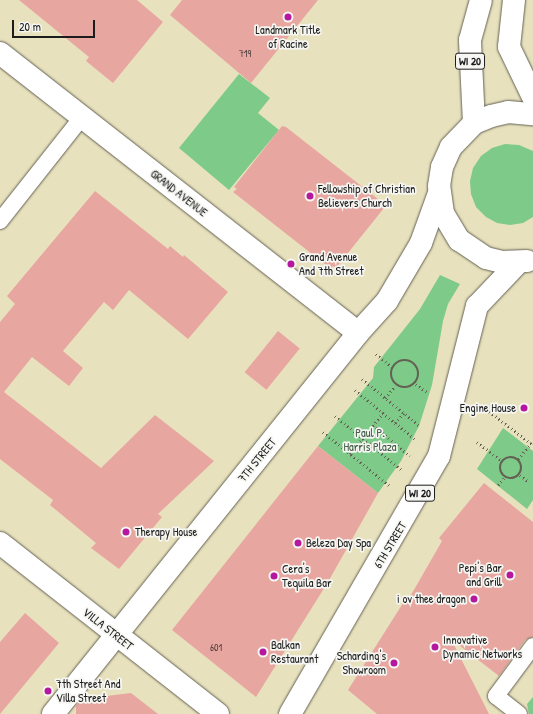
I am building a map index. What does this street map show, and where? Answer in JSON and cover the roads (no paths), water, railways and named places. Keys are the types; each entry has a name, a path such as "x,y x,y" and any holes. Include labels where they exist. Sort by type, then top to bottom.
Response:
{"main road":[{"name":"WI 20","path":"474,123 470,40 481,0"},
{"path":"514,0 509,47 533,97"},
{"name":"GRAND AVENUE","path":"0,53 358,333"},
{"path":"526,262 486,258 459,240 443,213 439,193 442,167 451,147 474,123 491,116 508,112 533,114"},
{"name":"7TH STREET","path":"53,714 358,333 387,301 402,279 428,226 439,193"},
{"name":"6TH STREET","path":"290,714 439,456 477,306 526,262"},
{"name":"VILLA STREET","path":"0,543 218,714"}],"lane":[{"path":"0,221 82,117"},
{"path":"519,714 496,696 533,646"}],"place":[{"name":"Landmark Title of Racine","path":"288,17"},
{"name":"Fellowship of Christian Believers Church","path":"310,196"},
{"name":"Grand Avenue And 7th Street","path":"291,264"},
{"name":"Engine House","path":"524,408"},
{"name":"Therapy House","path":"126,532"},
{"name":"Beleza Day Spa","path":"298,543"},
{"name":"Pepi's Bar and Grill","path":"510,575"},
{"name":"Cera's Tequila Bar","path":"274,576"},
{"name":"i ov thee dragon","path":"474,599"},
{"name":"Innovative Dynamic Networks","path":"435,647"},
{"name":"Balkan Restaurant","path":"263,652"},
{"name":"Scharding's Showroom","path":"394,663"},
{"name":"7th Street And Villa Street","path":"48,691"}],"park label":[{"name":"Paul P. Harris Plaza","path":"370,440"}]}
